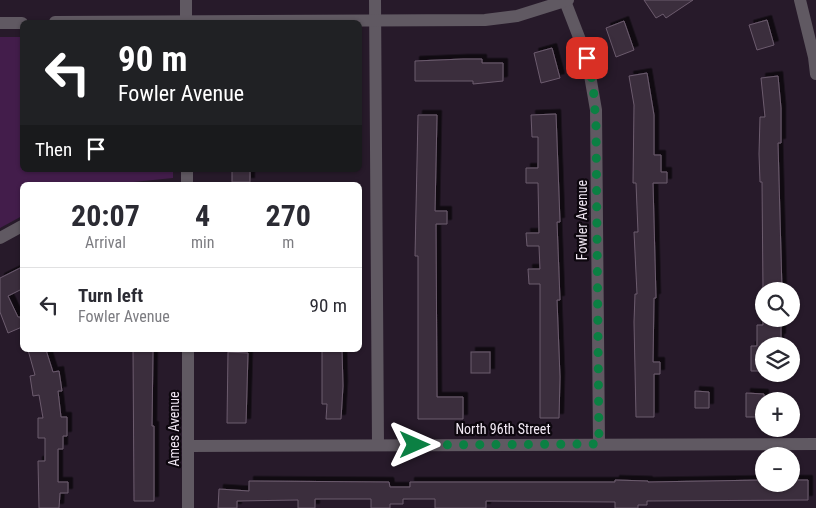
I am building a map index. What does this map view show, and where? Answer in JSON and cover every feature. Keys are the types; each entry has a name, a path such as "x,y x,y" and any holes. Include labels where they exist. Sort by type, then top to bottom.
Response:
{"street":[{"path":"186,0 186,20"},
{"path":"375,0 378,445"},
{"path":"800,0 816,74"},
{"path":"362,20 486,20 517,16 567,1"},
{"name":"Fowler Avenue","path":"567,1 587,58 596,110 599,444"},
{"path":"0,23 20,23"},
{"path":"0,238 20,227"},
{"name":"Ames Avenue","path":"188,352 188,508"},
{"name":"North 96th Street","path":"189,446 816,444"}],"shaded area":[{"path":"0,37 20,37 20,172 173,172 173,178 134,182 20,182 20,217 0,228"}],"building":[{"path":"644,0 693,0 666,18 663,14 656,18"},
{"path":"767,20 774,45 757,50 749,25"},
{"path":"624,21 634,50 616,57 606,28"},
{"path":"552,48 560,78 541,83 534,53"},
{"path":"482,59 482,63 503,63 503,81 473,84 473,81 415,81 415,61"},
{"path":"647,73 654,115 654,155 661,155 661,172 667,172 667,183 653,183 656,298 654,298 653,362 660,362 660,374 654,374 654,417 636,417 634,322 635,294 637,294 634,232 638,232 636,183 633,183 634,105 629,76"},
{"path":"778,76 781,108 781,143 778,143 782,282 763,282 762,182 760,182 759,154 760,117 765,117 761,78"},
{"path":"556,114 560,222 557,222 560,300 557,300 560,377 559,418 540,418 540,284 529,284 528,269 540,269 539,246 527,246 526,233 539,233 538,183 526,183 526,168 538,168 538,137 532,137 531,115"},
{"path":"418,115 437,115 435,211 447,211 447,224 436,224 437,397 463,397 463,419 418,419 418,256 415,256"},
{"path":"232,172 250,172 250,182 232,182"},
{"path":"20,268 20,290 8,296 18,317 20,317 20,328 8,333 0,312 0,278"},
{"path":"757,327 781,327 781,337 757,337"},
{"path":"751,346 755,346 755,371 751,371"},
{"path":"29,352 47,352 53,372 59,371 62,391 58,391 61,417 67,417 67,436 63,436 63,449 58,449 58,482 68,482 68,493 60,493 59,508 39,508 38,461 45,461 45,438 38,438 38,418 43,418 39,395 33,396 30,376 35,375"},
{"path":"133,352 153,352 154,501 134,501"},
{"path":"228,352 248,353 246,423 227,423"},
{"path":"322,352 342,352 341,419 326,419 327,404 322,404"},
{"path":"471,352 490,352 490,373 471,373"},
{"path":"695,391 709,392 709,408 695,408"},
{"path":"746,393 755,394 755,417 746,417"},
{"path":"615,480 648,482 755,480 755,492 800,492 800,480 808,480 808,500 647,501 647,505 638,505 638,508 615,508 615,502 486,501 486,508 435,508 435,499 403,499 403,504 390,504 390,508 371,508 371,499 315,499 315,508 298,508 298,500 237,501 237,508 218,508 219,489 249,491 249,481 389,482 390,487 410,487 410,482 615,482"}],"route":[{"path":"415,445 599,444 596,110 587,58"}]}
